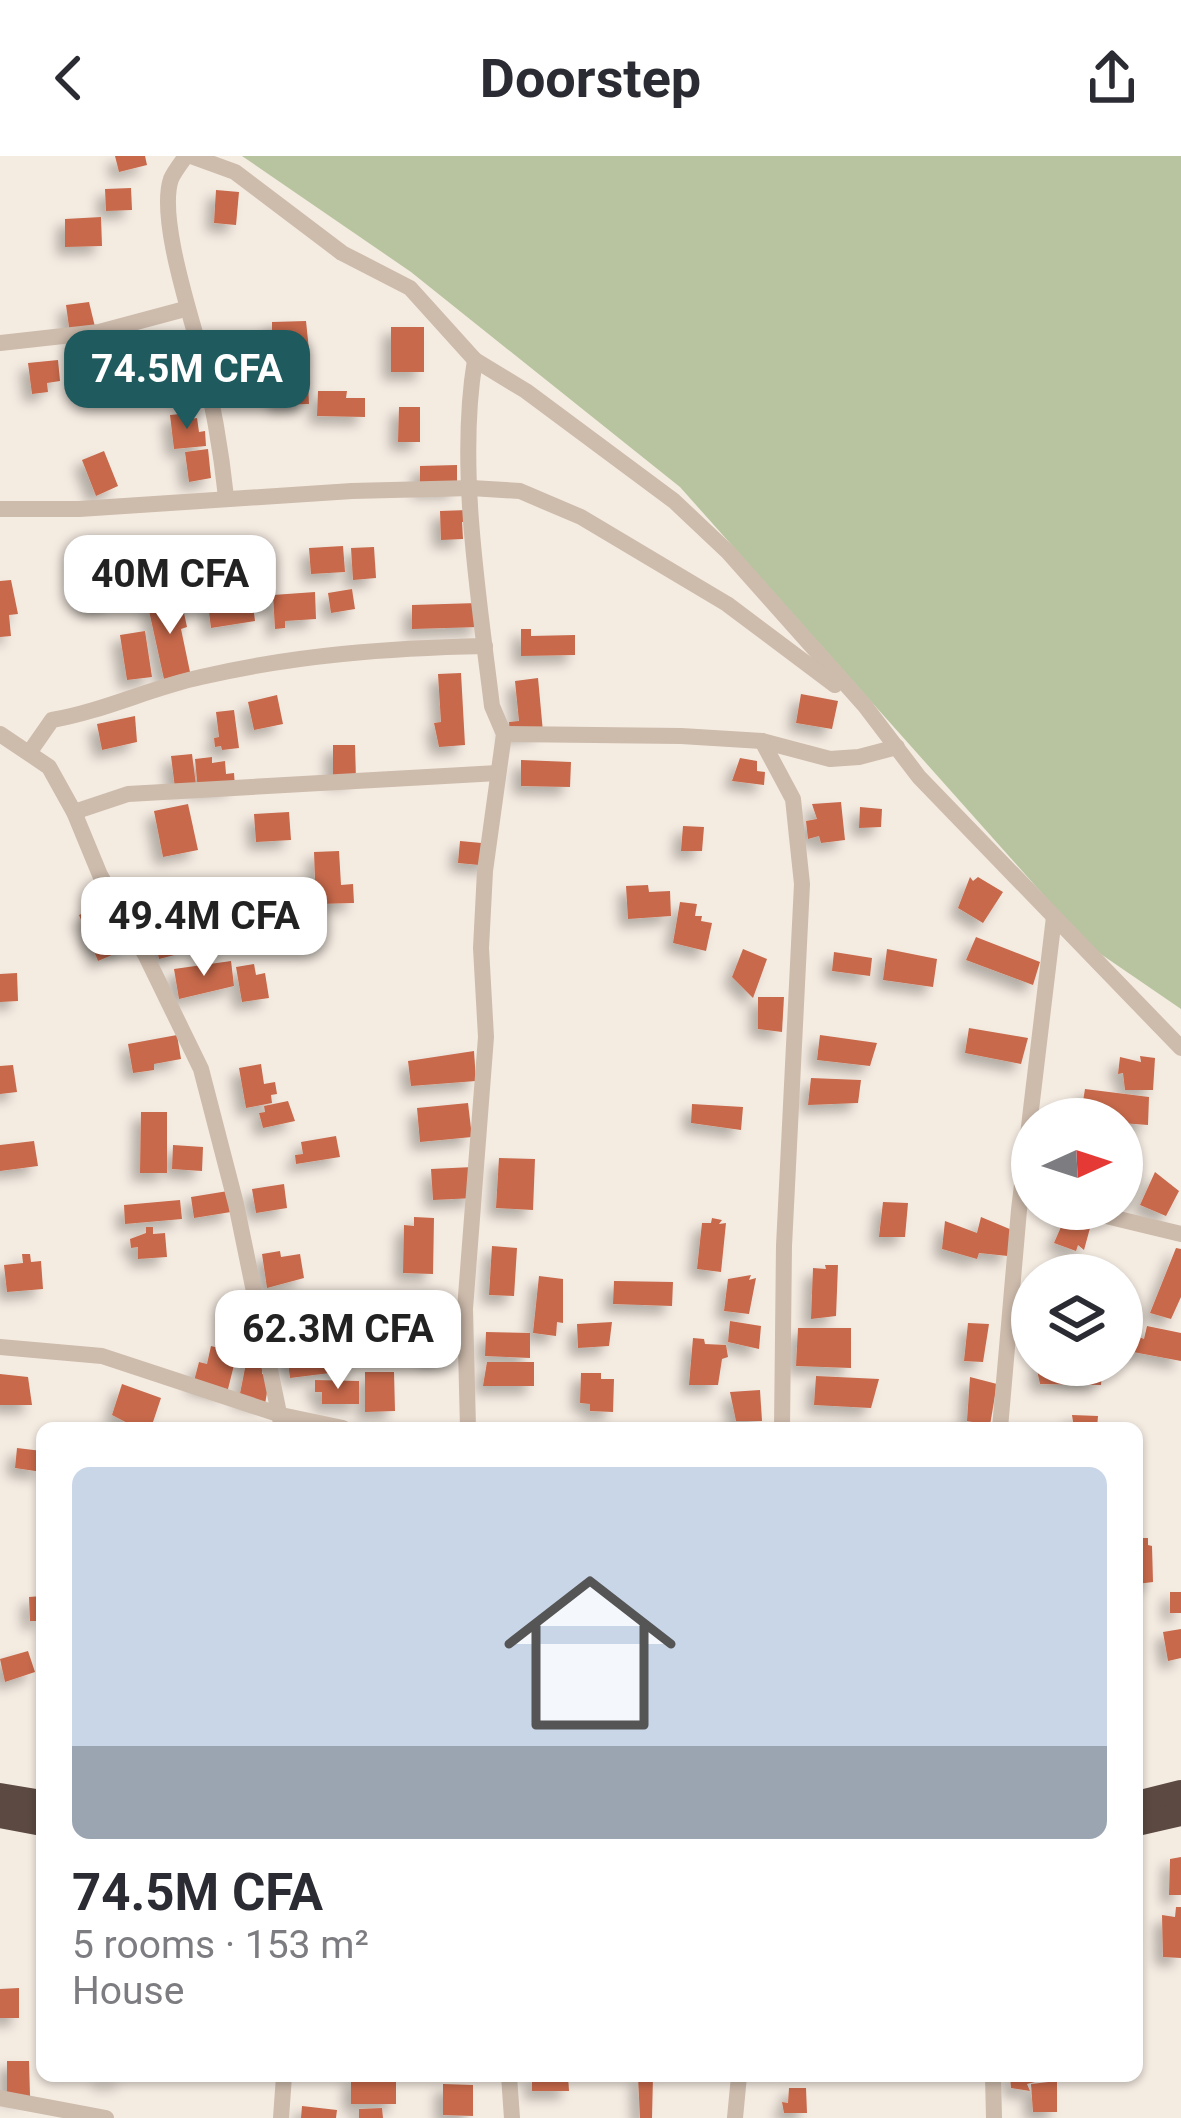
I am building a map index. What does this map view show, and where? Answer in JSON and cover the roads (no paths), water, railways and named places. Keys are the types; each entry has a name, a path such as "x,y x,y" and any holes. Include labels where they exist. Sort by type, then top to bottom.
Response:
{"highway":[{"path":"1143,1802 1181,1792"},
{"path":"0,1795 36,1801"},
{"path":"1143,1824 1181,1814"},
{"path":"0,1816 36,1823"}],"street":[{"path":"226,497 222,458 200,351 185,309 171,224 170,181 188,156 235,172 342,253 410,288 475,360 526,391 674,502 728,552 865,706 919,777 1181,1048"},
{"path":"0,344 99,332 185,309"},
{"path":"468,1422 465,1309 485,1037 481,949 485,871 504,734 492,706 471,488 467,411 475,360"},
{"path":"0,509 471,488 520,491 581,517 727,604 865,706"},
{"path":"29,753 52,719 122,703 151,689 201,676 306,657 484,646"},
{"path":"0,734 50,767 201,1070 236,1204 281,1422"},
{"path":"504,734 762,741 830,759 896,747"},
{"path":"762,741 793,799 802,884 784,1246 782,1422"},
{"path":"74,812 128,794 498,773"},
{"path":"1036,1098 1054,917"},
{"path":"1143,1225 1181,1234"},
{"path":"1001,1422 1023,1230"},
{"path":"0,1347 102,1357 281,1422"},
{"path":"281,2118 284,2082"},
{"path":"509,2082 512,2118"},
{"path":"735,2118 738,2082"},
{"path":"993,2082 994,2118"},
{"path":"0,2098 106,2118"}]}
